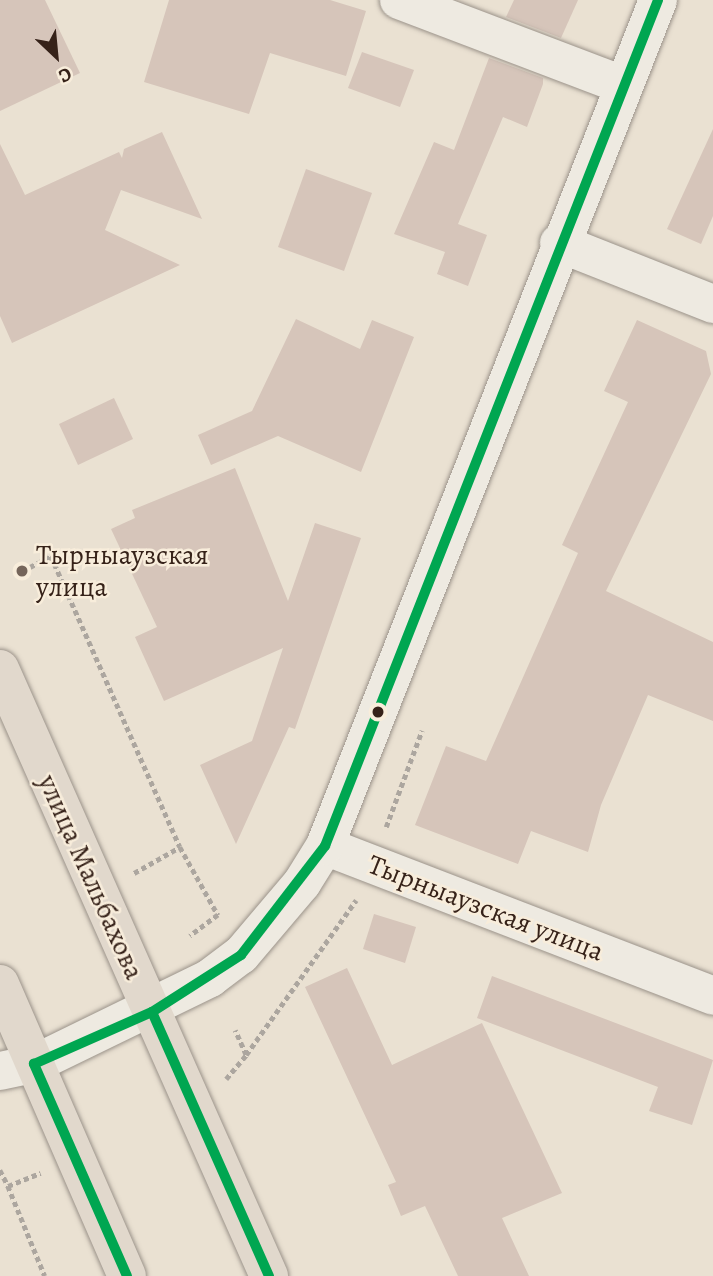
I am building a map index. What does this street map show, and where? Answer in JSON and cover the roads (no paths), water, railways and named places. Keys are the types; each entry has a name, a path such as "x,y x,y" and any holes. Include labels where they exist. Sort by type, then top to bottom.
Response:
{"main road":[{"name":"улица Мальбахова","path":"0,669 269,1276"},
{"path":"0,984 17,1068 127,1276"}],"street":[{"path":"399,0 623,85"},
{"path":"17,1068 152,1012 241,955 325,846 559,243 658,0"},
{"path":"559,243 713,304"},
{"name":"Тырныаузская улица","path":"325,846 713,996"}],"place":[{"name":"Тырныаузская улица","path":"22,571"}]}
